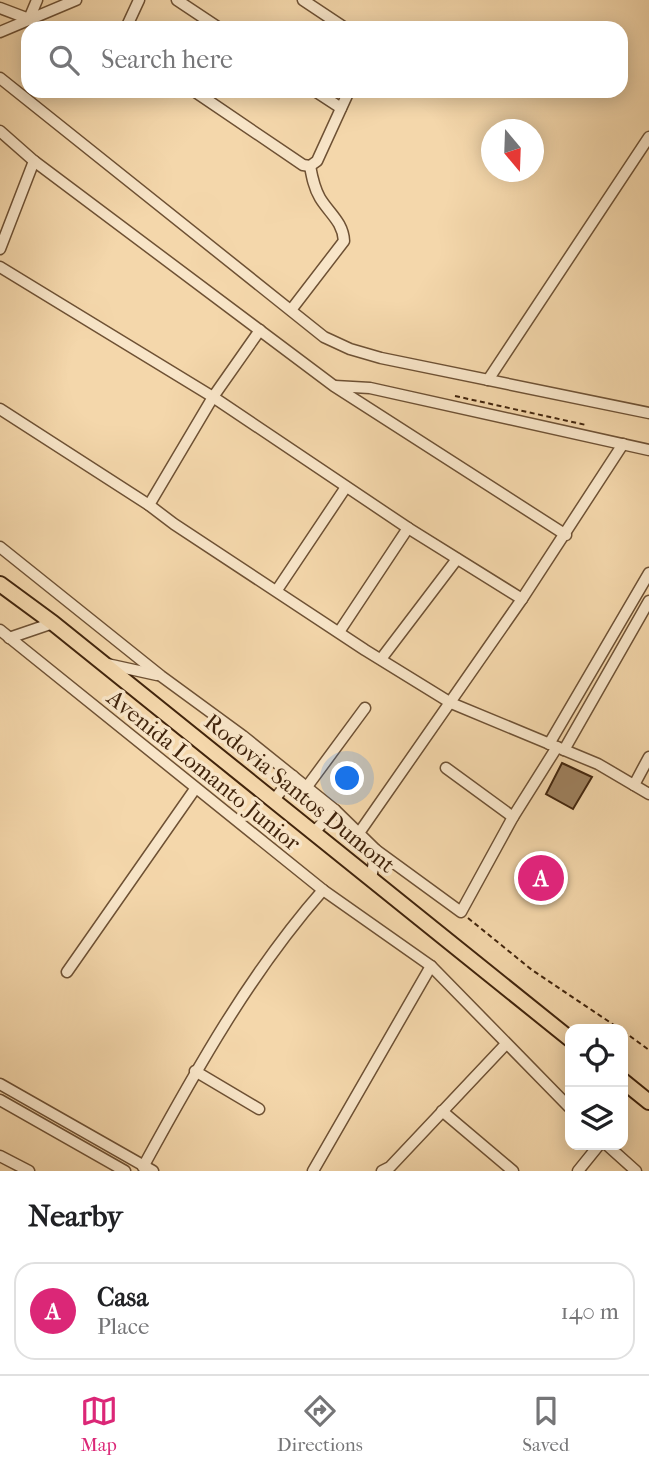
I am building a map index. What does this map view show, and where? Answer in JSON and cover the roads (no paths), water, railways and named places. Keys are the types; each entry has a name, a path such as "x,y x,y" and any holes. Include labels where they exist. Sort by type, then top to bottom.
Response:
{"highway":[{"name":"Rodovia Santos Dumont","path":"0,584 53,623 565,1034"},
{"path":"628,1085 645,1097"}],"street":[{"path":"29,19 37,0"},
{"path":"25,21 76,0"},
{"path":"303,0 334,21"},
{"path":"129,21 136,1"},
{"path":"182,1 209,21"},
{"path":"0,8 29,19"},
{"path":"0,32 21,23"},
{"path":"0,78 21,95"},
{"path":"25,98 324,337 350,349 649,413"},
{"path":"204,98 303,165 310,166 317,161 346,98"},
{"path":"326,98 341,108"},
{"path":"0,131 34,160 334,386 565,535"},
{"path":"488,380 649,137"},
{"path":"0,249 34,160"},
{"path":"290,310 344,241 340,223 315,187 310,166"},
{"path":"0,267 213,397 408,528 522,599"},
{"path":"149,505 213,397 260,330"},
{"path":"334,386 370,388 649,450"},
{"path":"0,409 451,703 598,764 649,794"},
{"path":"359,833 522,599 624,444"},
{"path":"277,590 346,486"},
{"path":"339,632 408,528"},
{"path":"0,547 161,676 293,776 335,810 376,850 461,912 513,817 649,601"},
{"path":"381,659 457,559"},
{"path":"557,747 649,573"},
{"path":"9,638 53,623"},
{"name":"Avenida Lomanto Junior","path":"0,630 323,890 431,966 565,1103"},
{"path":"100,662 161,676"},
{"path":"306,788 365,708"},
{"path":"634,785 649,757"},
{"path":"446,768 513,817"},
{"path":"273,801 293,776"},
{"path":"67,972 195,789"},
{"path":"313,833 335,810"},
{"path":"371,879 376,850"},
{"path":"0,1084 148,1169 195,1070 248,988 323,890"},
{"path":"313,1171 431,966"},
{"path":"389,1170 506,1044"},
{"path":"195,1070 259,1109"},
{"path":"0,1100 125,1171"},
{"path":"442,1111 513,1171"},
{"path":"579,1171 595,1150"},
{"path":"613,1150 636,1171"},
{"path":"0,1156 29,1171"}],"place":[{"name":"Casa","path":"541,878"}]}
